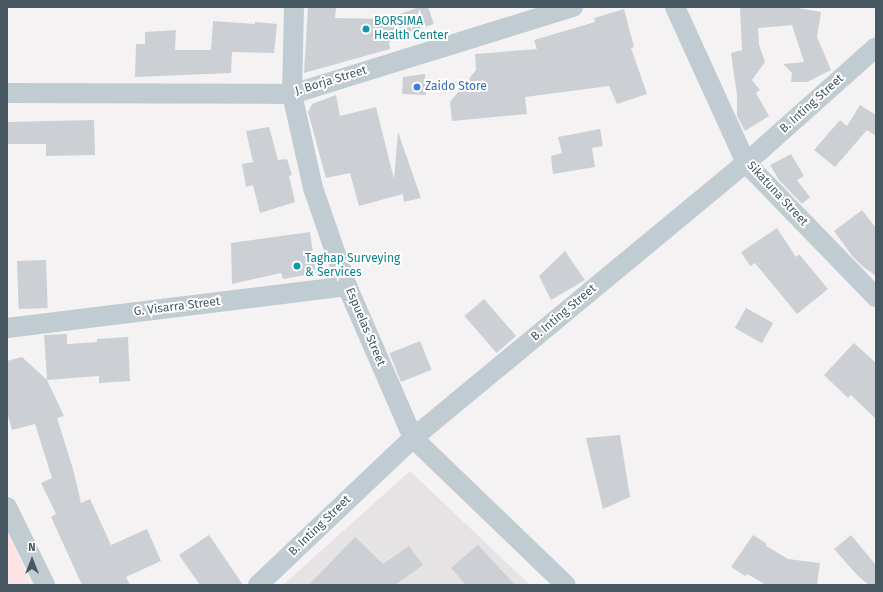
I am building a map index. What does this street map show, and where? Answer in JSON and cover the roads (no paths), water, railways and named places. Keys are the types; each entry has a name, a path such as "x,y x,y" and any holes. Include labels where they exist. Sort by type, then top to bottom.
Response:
{"street":[{"name":"Espuelas Street","path":"294,7 292,94 313,188 347,286 413,438 566,585"},
{"name":"J. Borja Street","path":"7,93 292,94 573,7"},
{"name":"Sikatuna Street","path":"675,7 746,163 876,297"},
{"name":"B. Inting Street","path":"258,585 413,438 746,163 876,47"},
{"name":"G. Visarra Street","path":"7,328 347,286"},
{"path":"7,507 45,585"}],"place":[{"name":"BORSIMA Health Center","path":"366,29"},
{"name":"Zaido Store","path":"417,87"},
{"name":"Taghap Surveying & Services","path":"297,266"}]}
